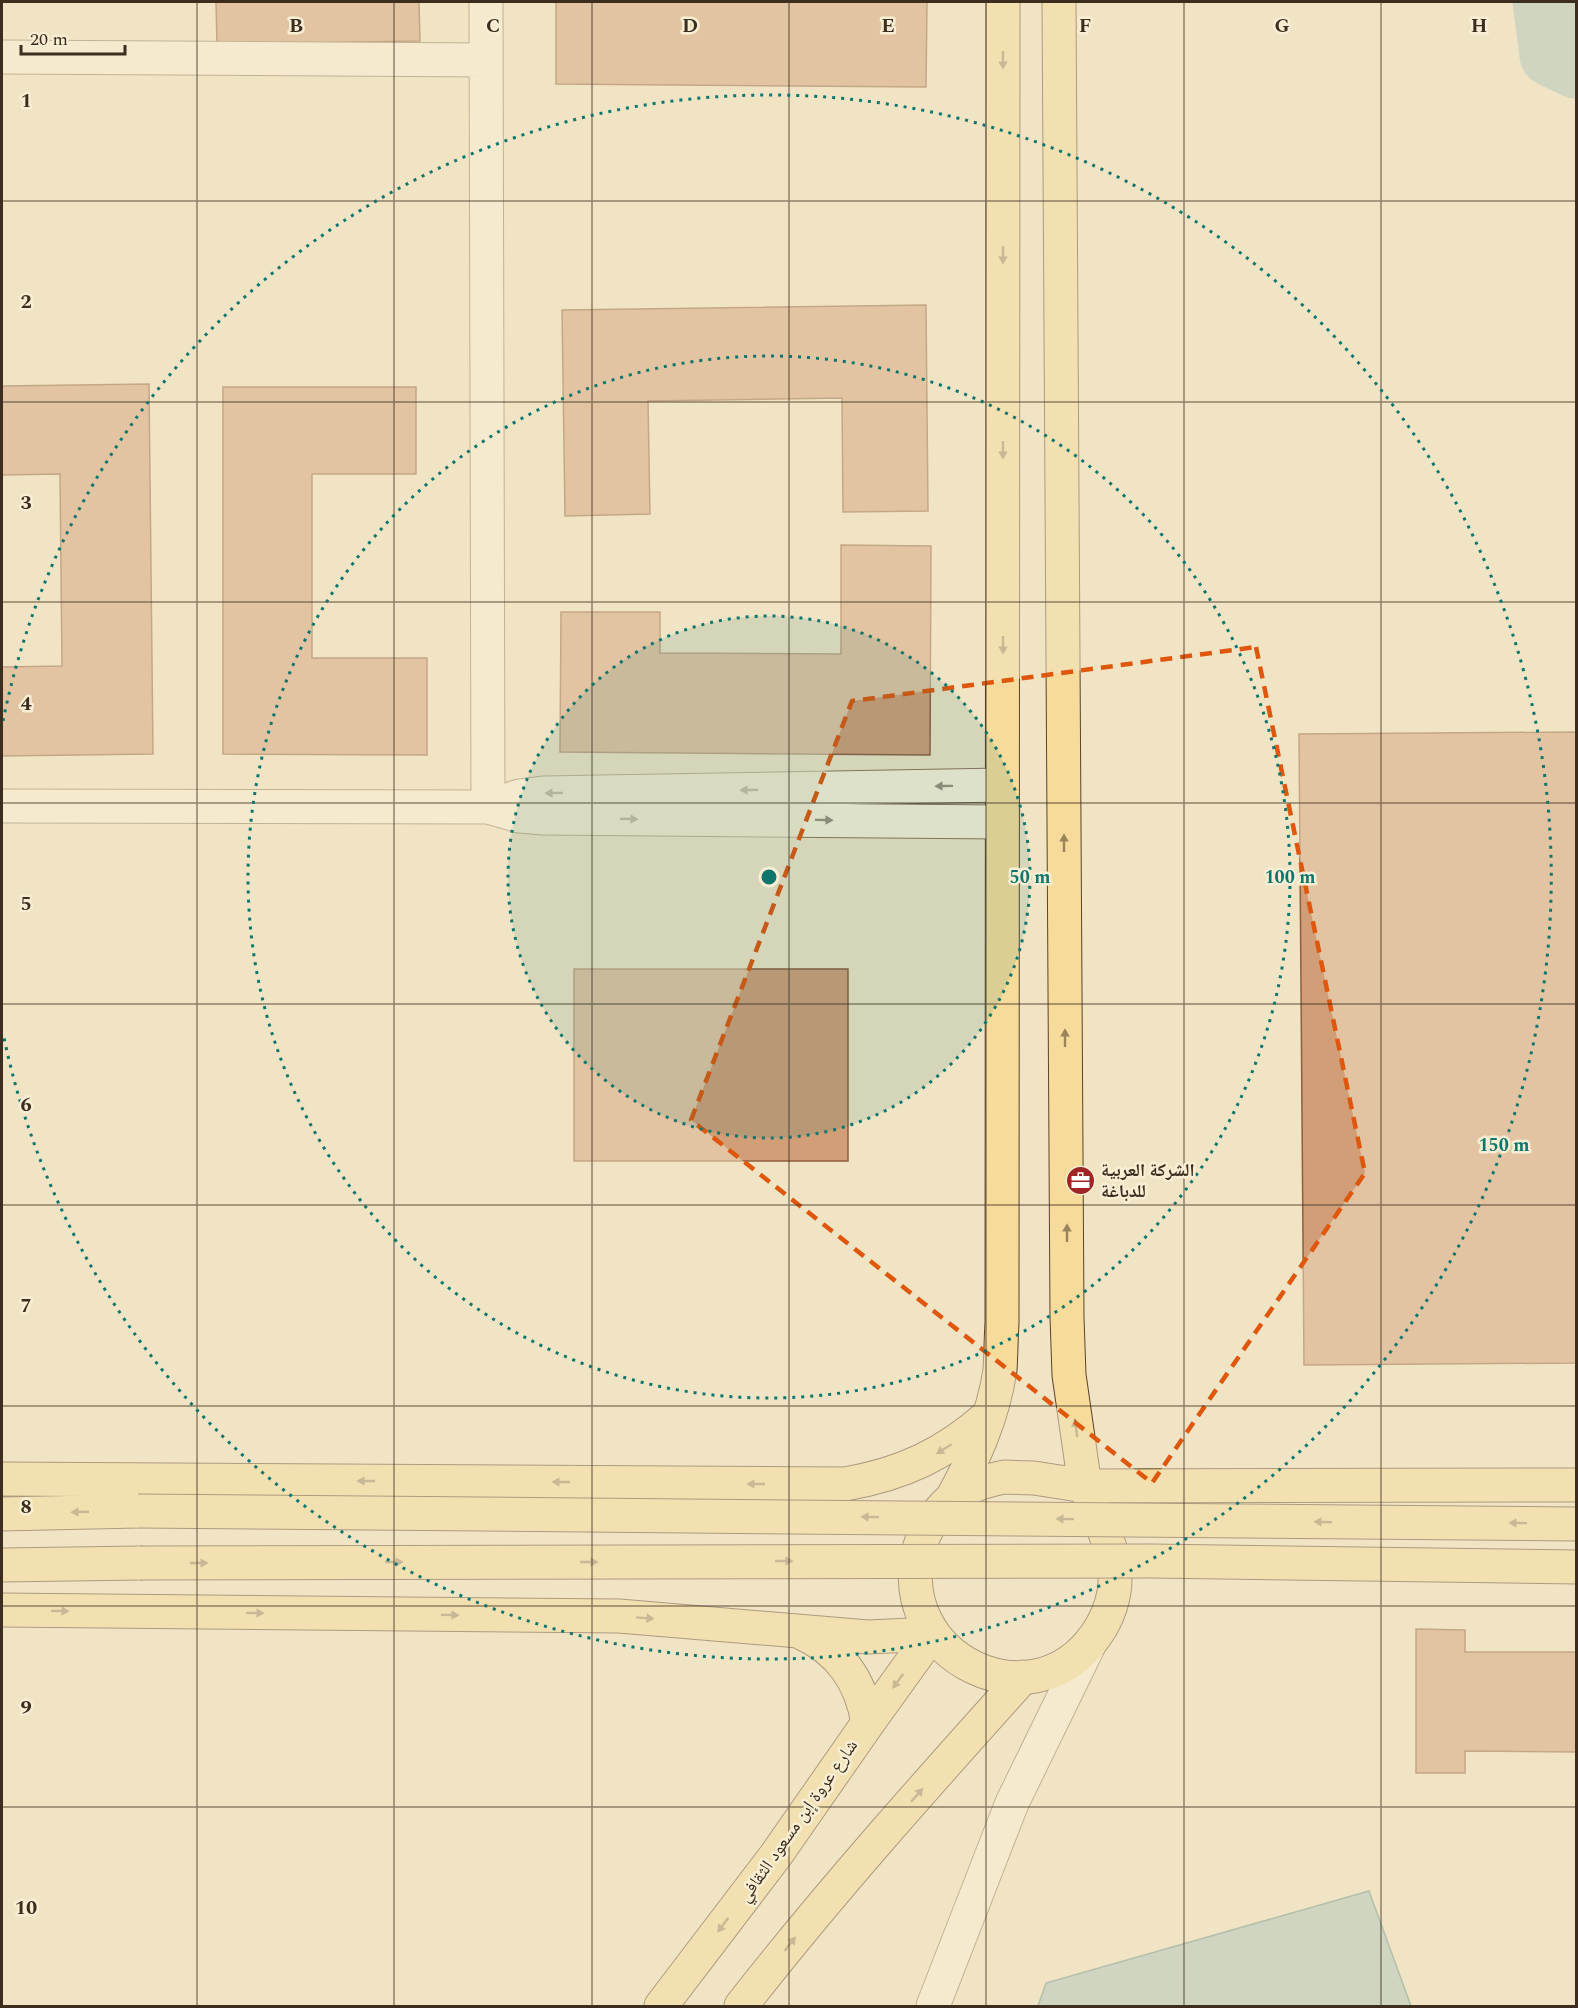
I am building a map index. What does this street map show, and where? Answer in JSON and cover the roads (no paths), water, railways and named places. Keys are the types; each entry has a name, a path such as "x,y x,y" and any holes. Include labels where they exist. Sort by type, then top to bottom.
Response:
{"main road":[{"path":"951,1500 975,1453 990,1413 999,1370 1002,1323 1003,2"},
{"path":"1059,2 1067,1317 1070,1375 1085,1486 1113,1555 1115,1578 1112,1603 1102,1626 1089,1645 1070,1661 1047,1672 1023,1677 997,1676 972,1668 950,1654 932,1634 919,1604 915,1588 916,1563 922,1539 934,1518 951,1500 976,1484 1004,1477 1034,1478 1085,1486 1576,1485"},
{"path":"2,1479 845,1484 877,1478 919,1463 966,1435 990,1413"},
{"path":"2,1514 138,1511 1576,1524"},
{"path":"2,1565 1152,1561 1576,1567"},
{"path":"2,1610 619,1616 868,1637 932,1634"},
{"path":"796,1630 832,1651 846,1666 861,1693 868,1723"},
{"name":"شارع عروة إبن مسعود الثقافي","path":"661,2007 776,1855 932,1634"},
{"path":"741,2007 854,1868 1023,1677"}],"street":[{"path":"486,2 488,807"},
{"path":"2,57 486,60"},
{"path":"488,807 519,796 543,793 1002,785"},
{"path":"2,806 488,807 519,816 544,818 1002,822"},
{"path":"933,2007 1012,1803 1089,1645"}],"water":[{"path":"1369,1891 1411,2006 1038,2006 1046,1983"}],"waterway":[{"path":"1544,2 1551,55 1576,67"}],"place":[{"name":"الشركة العربية للدباغة","path":"1080,1180"}]}
